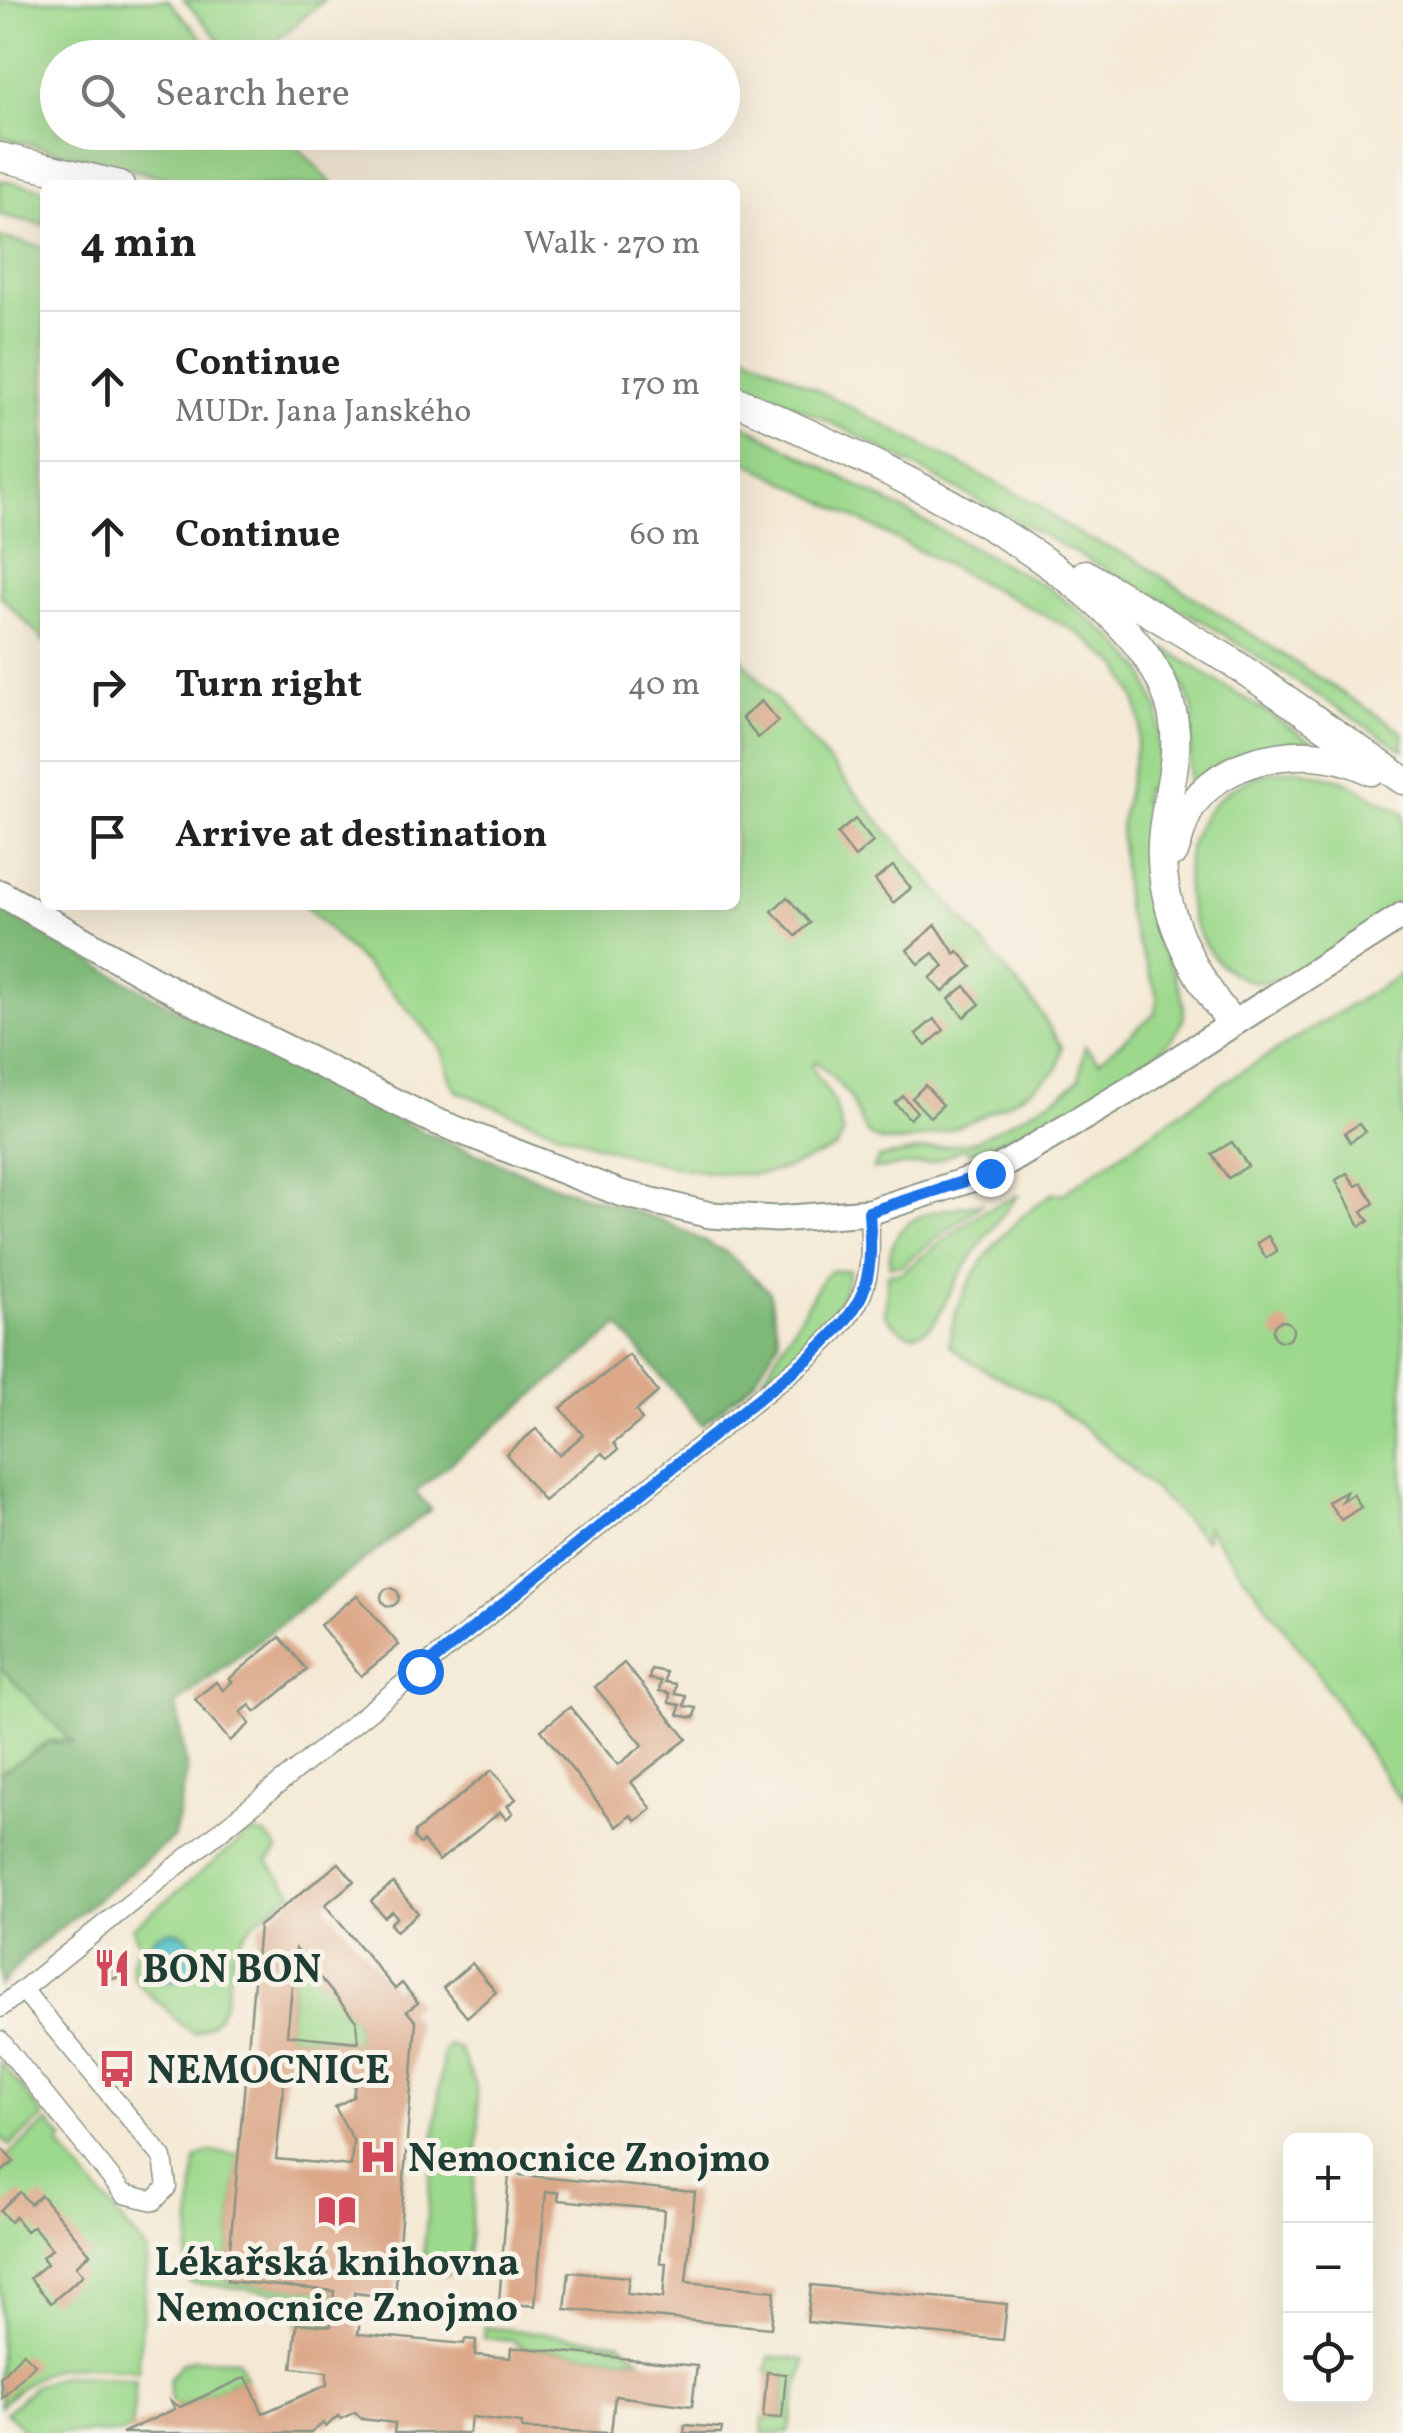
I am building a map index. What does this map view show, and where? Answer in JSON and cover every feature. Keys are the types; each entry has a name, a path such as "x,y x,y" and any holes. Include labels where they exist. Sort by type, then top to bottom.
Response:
{"main road":[{"path":"0,157 99,180"},
{"path":"740,402 973,517 1096,599 1129,631 1159,673 1175,725 1175,762 1162,845 1168,898 1182,945 1232,1024"},
{"path":"973,517 1001,526 1229,660 1403,780"},
{"path":"1166,872 1196,800 1218,780 1256,762 1306,755 1336,759 1357,763 1403,789"},
{"path":"0,892 193,1002 430,1119 566,1174 620,1193 710,1215 816,1219 869,1212 990,1173 1403,915"}],"street":[{"path":"0,2008 810,1357 860,1305 870,1267 869,1212"},
{"path":"0,2040 124,2194 154,2200 167,2187 163,2158 23,1990"}],"green space":[{"path":"0,0 168,0 204,40 40,40 40,147 0,137"},
{"path":"184,0 324,0 278,40 220,40"},
{"path":"53,150 301,150 328,180 176,180"},
{"path":"0,180 40,188 40,224 0,215"},
{"path":"0,237 40,247 40,637 0,595"},
{"path":"740,350 1040,506 1084,536 1133,558 1403,732 1403,750 1204,622 847,430 740,380"},
{"path":"740,423 1052,590 1115,639 1143,670 1159,712 1159,791 1145,788 1142,801 1156,805 1145,886 1148,912 1183,1003 1184,1014 1175,1034 1126,1076 1022,1131 970,1153 966,1148 930,1163 873,1169 879,1158 975,1141 1062,1094 1079,1079 1085,1046 1099,1061 1155,1013 1158,997 1126,910 1120,827 1141,724 1136,700 1120,667 1079,633 740,459"},
{"path":"1166,649 1313,742 1277,744 1245,752 1216,767 1188,790 1193,709"},
{"path":"740,657 1036,1006 1062,1047 1058,1068 1023,1094 966,1123 909,1141 886,1142 869,1135 848,1095 816,1061 811,1066 835,1103 843,1135 836,1148 767,1173 721,1173 683,1168 604,1148 457,1091 443,1053 392,992 309,910 740,910"},
{"path":"1295,769 1345,781 1403,813 1403,900 1293,973 1280,979 1246,979 1218,961 1197,930 1187,891 1189,850 1207,812 1241,783"},
{"path":"0,910 187,1015 424,1132 561,1188 661,1220 726,1252 769,1291 779,1340 754,1381 702,1425 619,1326 415,1492 431,1509 176,1704 187,1771 174,1837 28,1954 0,1986 0,1773 50,1742 73,1743 0,1667"},
{"path":"1403,973 1403,1805 1310,1662 1206,1526 1206,1540 1134,1470 1076,1421 973,1363 949,1344 961,1299 972,1278 1000,1239 1034,1207 1053,1193 1063,1194 1217,1087"},
{"path":"1019,1195 971,1257 932,1325 912,1334 893,1323 885,1314 888,1274 901,1273 981,1212"},
{"path":"983,1203 902,1265 889,1266 898,1233 908,1223 934,1212"},
{"path":"849,1270 837,1306 816,1335 760,1383 823,1278 831,1271"},
{"path":"0,1667 69,1739 50,1741 0,1773"},
{"path":"250,1833 265,1835 278,1849 268,1862 293,1892 240,1940 223,2006 208,2026 190,2031 138,1984 131,1967 140,1945 132,1928","holes":["181,1933 192,1943 195,1964 181,1979 166,1981 150,1971 145,1956 152,1939"]},
{"path":"296,1949 356,2021 358,2042 287,2035"},
{"path":"448,2045 459,2049 476,2086 479,2125 468,2262 461,2271 443,2275 423,2258 443,2054"},
{"path":"0,2061 44,2117 9,2146 0,2135"},
{"path":"48,2122 64,2140 59,2145 148,2252 138,2371 78,2366 48,2371 0,2406 0,2174 13,2163 7,2156"},
{"path":"209,2152 239,2155 229,2257 225,2257 229,2266 227,2281 334,2291 331,2326 297,2323 298,2294 191,2283 187,2274 196,2159"},
{"path":"485,2327 620,2342 640,2359 525,2348 513,2341 484,2338"},
{"path":"769,2356 805,2360 788,2433 762,2433 763,2417 782,2418 786,2375 767,2372"},
{"path":"194,2359 238,2360 246,2377 180,2407 171,2401 169,2380 181,2364"},
{"path":"66,2375 136,2380 132,2427 123,2433 28,2433 6,2413 34,2386"}],"water":[{"path":"171,1931 189,1938 196,1956 189,1974 171,1981 153,1974 146,1956 153,1938"}],"building":[{"path":"761,701 778,721 758,738 742,718"},
{"path":"855,819 873,842 855,857 837,834"},
{"path":"893,866 911,888 893,903 875,880"},
{"path":"787,897 810,923 796,936 772,911"},
{"path":"936,925 955,954 958,951 972,967 943,992 930,978 944,966 933,953 919,964 907,950"},
{"path":"965,986 980,1004 964,1017 949,999"},
{"path":"934,1019 944,1030 926,1046 916,1034"},
{"path":"925,1085 943,1105 930,1117 912,1098"},
{"path":"903,1096 917,1112 910,1119 895,1103"},
{"path":"1359,1124 1365,1132 1350,1142 1345,1133"},
{"path":"1232,1142 1248,1166 1228,1178 1212,1154"},
{"path":"1347,1173 1356,1186 1362,1183 1374,1203 1362,1211 1369,1221 1360,1226 1336,1180"},
{"path":"1268,1236 1277,1251 1266,1258 1257,1243"},
{"path":"1283,1321 1293,1331 1283,1341 1273,1331"},
{"path":"629,1355 658,1392 636,1411 642,1420 614,1443 618,1450 608,1458 602,1453 544,1501 506,1454 536,1429 559,1455 583,1435 561,1408"},
{"path":"1346,1492 1342,1501 1353,1494 1361,1507 1341,1520 1328,1502"},
{"path":"390,1588 397,1590 397,1604 390,1606 383,1604 381,1597 383,1590"},
{"path":"357,1595 399,1645 361,1676 320,1625"},
{"path":"280,1637 307,1670 256,1712 250,1705 241,1712 250,1724 230,1741 195,1699 216,1682 223,1690 232,1682 229,1679"},
{"path":"624,1663 687,1739 631,1782 652,1809 636,1821 631,1815 617,1827 541,1730 570,1707 618,1765 643,1745 595,1687"},
{"path":"651,1669 666,1672 665,1682 676,1684 675,1694 686,1696 684,1706 696,1708 694,1718 678,1715 680,1705 669,1703 670,1693 659,1691 661,1681 649,1679"},
{"path":"492,1770 516,1799 507,1806 513,1813 506,1819 500,1812 439,1861 423,1841 420,1844 414,1838 415,1832"},
{"name":"Nemocnice Znojmo","path":"339,1863 354,1881 325,1905 395,1989 402,1983 418,2003 407,2011 416,2022 395,2298 354,2293 353,2311 361,2312 358,2334 464,2344 465,2339 476,2340 475,2355 510,2358 511,2348 525,2348 697,2366 692,2406 615,2396 611,2433 522,2429 522,2423 471,2417 469,2433 394,2433 395,2423 362,2419 355,2412 341,2419 338,2416 326,2427 323,2423 311,2433 122,2433 175,2409 171,2401 180,2407 246,2377 263,2413 327,2385 327,2372 292,2368 297,2323 331,2326 334,2291 227,2281 259,1926","holes":["296,1949 356,2021 358,2042 287,2035","285,2073 356,2079 353,2097 335,2107 353,2140 351,2166 276,2159"]},
{"path":"393,1883 418,1913 396,1931 390,1924 397,1917 392,1911 384,1917 371,1901"},
{"path":"107,1959 115,1959 121,1969 115,1979 107,1979 101,1973 101,1965"},
{"path":"472,1963 496,1992 467,2017 443,1988"},
{"path":"0,2147 14,2162 0,2173"},
{"path":"509,2174 695,2192 686,2282 775,2291 771,2328 565,2309 569,2272 629,2277 627,2294 663,2298 666,2263 660,2263 664,2210 558,2200 559,2192 546,2192 535,2306 499,2303"},
{"path":"20,2192 30,2204 41,2195 90,2254 76,2266 83,2275 51,2303 30,2278 47,2264 42,2257 52,2249 33,2226 26,2231 15,2217 10,2222 0,2210"},
{"path":"811,2285 1007,2304 1003,2340 807,2322"},
{"path":"23,2353 35,2364 2,2398 0,2377"},
{"path":"767,2372 786,2374 782,2418 763,2417"},
{"path":"685,2425 722,2428 721,2433 684,2433"}],"place":[{"name":"BON BON","path":"112,1968"},
{"name":"NEMOCNICE","path":"117,2069"},
{"name":"Nemocnice Znojmo","path":"378,2157"},
{"name":"Lékařská knihovna Nemocnice Znojmo","path":"337,2211"}],"route":[{"path":"420,1671 810,1357 849,1320 860,1305 870,1267 869,1212 931,1196 990,1173"}]}
